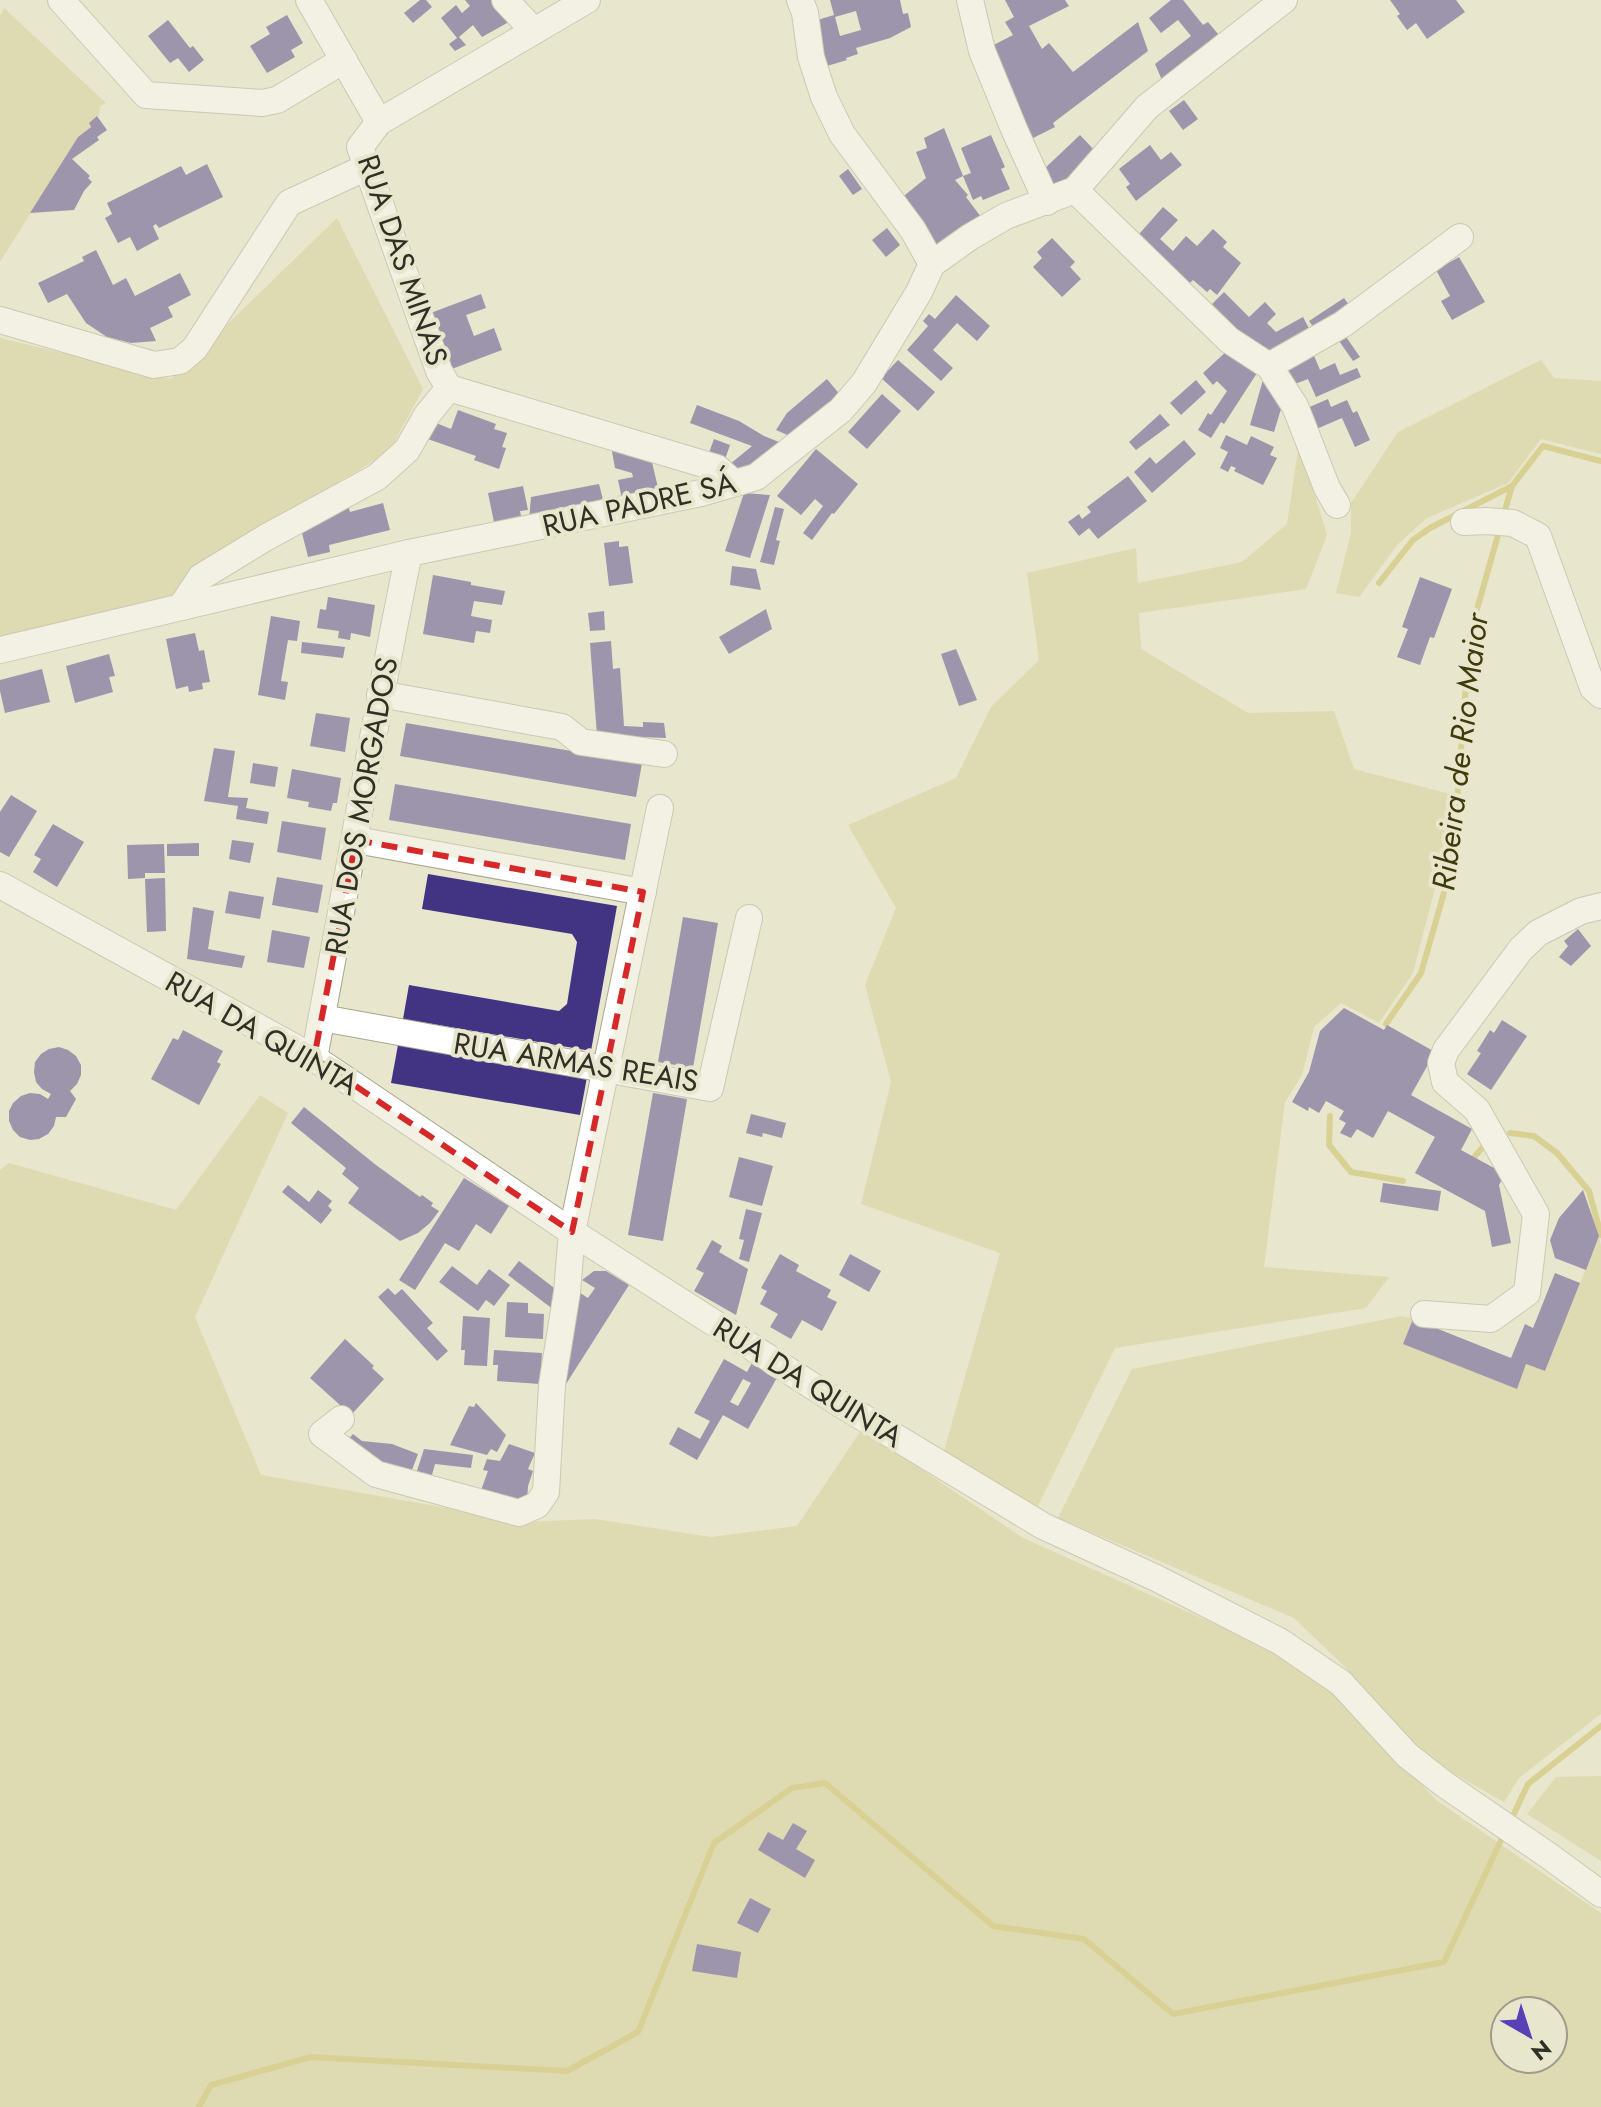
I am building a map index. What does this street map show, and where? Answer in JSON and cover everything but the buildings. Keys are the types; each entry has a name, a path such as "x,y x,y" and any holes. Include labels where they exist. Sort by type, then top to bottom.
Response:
{"street":[{"path":"61,0 146,95 262,103 277,100 344,60"},
{"path":"309,0 379,122 587,0"},
{"path":"505,0 534,31"},
{"path":"800,0 805,13 811,57 824,97 842,134 913,230 932,264"},
{"path":"970,0 982,51 1047,202"},
{"name":"RUA PADRE SÁ","path":"0,650 409,553 701,493 756,477 841,410 864,383 919,292 932,264 1006,216 1075,190 1147,107 1284,0"},
{"name":"RUA DAS MINAS","path":"379,122 360,147 439,371 449,388 717,468 734,483"},
{"path":"0,320 154,365 180,361 195,348 289,203 367,167"},
{"path":"1075,190 1229,340 1269,366 1295,406 1327,488 1337,505"},
{"path":"1269,366 1343,324 1460,237"},
{"path":"181,607 201,577 377,477 407,450 427,415 449,388"},
{"path":"1475,522 1513,523 1538,536 1593,688 1601,695"},
{"name":"RUA DOS MORGADOS","path":"314,1058 356,840 380,694 409,553"},
{"path":"380,694 562,727 581,742 664,754"},
{"path":"341,1419 322,1434 376,1474 519,1513 537,1505 546,1492 552,1385 567,1292 572,1232 660,808"},
{"path":"356,840 643,892"},
{"name":"RUA DA QUINTA","path":"0,885 314,1058 572,1232 839,1403 1043,1526 1156,1578 1281,1642 1341,1683 1407,1755 1601,1894"},
{"path":"1424,1314 1491,1319 1527,1293 1536,1214 1477,1110 1445,1082 1441,1063 1446,1050 1521,949 1538,933 1581,911 1601,906"},
{"name":"RUA ARMAS REAIS","path":"322,1018 710,1088 749,918"}],"highlighted area":[{"path":"356,840 643,892 572,1232 314,1058"}],"shaded area":[{"path":"4,8 106,103 100,106 99,115 89,123 91,127 78,137 0,262 0,15"},
{"path":"337,218 423,389 389,452 191,570 172,595 0,636 0,338 171,379"},
{"path":"1541,360 1554,378 1601,381 1601,454 1541,439 1508,483 1427,518 1398,544 1359,597 1336,593 1351,533 1351,503 1398,432"},
{"path":"1299,443 1327,535 1306,589 1139,613 1141,649 1248,713 1334,711 1354,769 1450,794 1441,865 1413,973 1379,1023 1341,1003 1314,1027 1302,1075 1285,1102 1264,1267 1389,1277 1366,1308 1115,1348 1036,1510 944,1451 1000,1253 861,1204 891,1082 865,985 896,908 848,825 956,778 991,707 1039,660 1027,573 1136,548 1138,583 1242,562 1287,524"},
{"path":"260,1095 288,1113 195,1317 261,1475 526,1522 595,1519 711,1537 797,1526 862,1429 1023,1538 1271,1649 1339,1693 1436,1800 1601,1913 1601,2107 0,2107 0,1170 9,1163 176,1210"},
{"path":"1599,1236 1601,1714 1519,1778 1504,1802 1421,1755 1346,1668 1294,1618 1058,1518 1132,1369 1402,1316 1413,1319 1404,1344 1517,1389 1526,1364 1545,1371"},
{"path":"1601,1776 1601,1861 1527,1814 1556,1777"}],"waterway":[{"name":"Ribeira de Rio Maior","path":"1503,517 1512,486 1543,446 1601,461"},
{"path":"1379,583 1413,540 1512,486"},
{"name":"Ribeira de Rio Maior","path":"1386,1024 1421,973 1452,865 1470,634 1500,528"},
{"path":"1330,1116 1329,1145 1351,1172 1403,1181"},
{"name":"Ribeira de Rio Maior","path":"1510,1133 1534,1136 1557,1153 1589,1191 1601,1235"},
{"path":"1475,1156 1484,1146"},
{"name":"Ribeira de Rio Maior","path":"1511,1820 1528,1784 1601,1726"},
{"name":"Ribeira de Rio Maior","path":"199,2107 211,2085 311,2057 567,2071 638,2032 714,1843 792,1788 825,1783 993,1926 1084,1939 1173,2014 1444,1962 1504,1834"}]}
